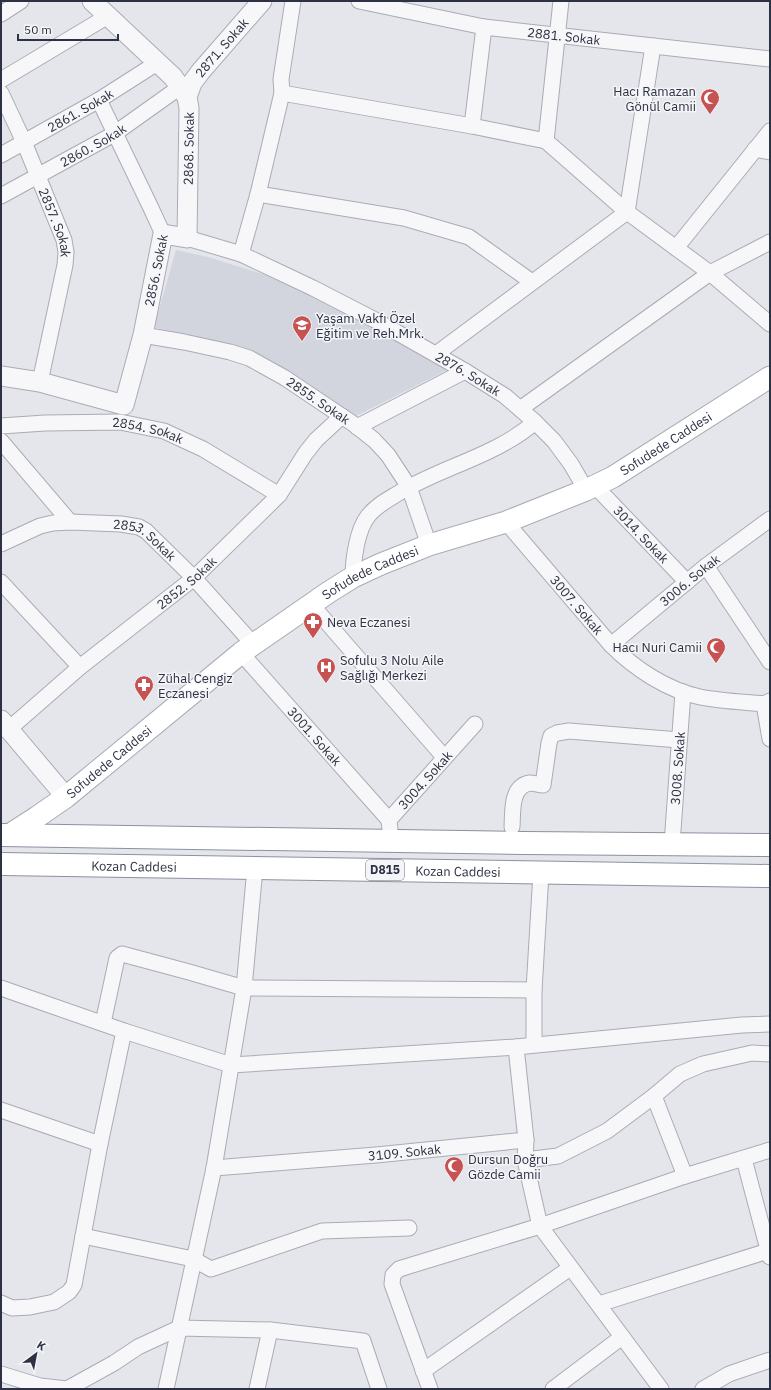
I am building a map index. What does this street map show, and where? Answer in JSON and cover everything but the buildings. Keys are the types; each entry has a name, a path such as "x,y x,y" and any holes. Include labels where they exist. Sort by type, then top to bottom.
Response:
{"highway":[{"name":"D815","path":"5,835 389,830 672,844 770,845"},
{"name":"Kozan Caddesi","path":"1,864 770,876"}],"main road":[{"name":"Sofudede Caddesi","path":"5,835 37,817 66,796 247,648 310,604 353,577 381,564 429,546 506,522 591,488 613,477 770,377"}],"street":[{"path":"1,14 21,1"},
{"path":"92,1 173,77 184,92"},
{"name":"2871. Sokak","path":"184,92 262,1"},
{"path":"241,254 258,194 282,93 281,79 293,1"},
{"name":"2881. Sokak","path":"359,1 484,27 770,59"},
{"path":"546,141 561,1"},
{"path":"1,80 108,16"},
{"path":"472,126 484,27"},
{"path":"436,354 627,212 653,46"},
{"name":"2861. Sokak","path":"1,155 99,100 157,63"},
{"name":"2860. Sokak","path":"1,196 38,174 114,134 184,92"},
{"name":"2868. Sokak","path":"184,92 189,108 187,238"},
{"path":"282,93 472,126 546,141 627,212 710,273 770,324"},
{"name":"2857. Sokak","path":"1,94 38,174 58,223 64,240 66,252 65,265 40,382"},
{"name":"2856. Sokak","path":"99,100 163,234 143,335 122,414"},
{"path":"676,248 763,150 770,131"},
{"path":"258,194 404,218 469,237 532,282"},
{"path":"163,234 187,238"},
{"name":"2876. Sokak","path":"187,238 241,254 346,304 465,371 505,396 520,408 554,441 591,488"},
{"path":"520,408 710,273 770,242"},
{"name":"2855. Sokak","path":"143,335 230,352 248,358 285,378 357,427 374,440 388,455 409,487 429,546"},
{"path":"357,427 465,371"},
{"name":"2854. Sokak","path":"1,376 40,382 164,431 204,450 279,495"},
{"name":"2854. Sokak","path":"1,426 45,423 122,414"},
{"name":"2852. Sokak","path":"4,726 194,578 279,495 305,454 316,440 342,416"},
{"path":"353,577 354,554 358,539 367,517 377,507 409,487 512,440 535,422"},
{"path":"1,441 70,522"},
{"name":"3014. Sokak","path":"591,488 687,582"},
{"name":"3006. Sokak","path":"611,645 706,566 770,519"},
{"name":"2853. Sokak","path":"1,544 40,526 52,523 70,522 121,524 139,527 146,531 194,578 247,648"},
{"name":"3007. Sokak","path":"506,522 611,645 630,663 654,678 683,692 700,696 767,703"},
{"path":"706,566 770,662"},
{"path":"1,582 80,667"},
{"path":"310,604 444,757"},
{"name":"3001. Sokak","path":"247,648 389,830"},
{"name":"3008. Sokak","path":"672,844 683,692"},
{"path":"767,703 770,740"},
{"name":"3004. Sokak","path":"389,830 444,757 475,724"},
{"path":"4,726 66,796"},
{"path":"512,827 514,800 520,788 530,783 543,785 548,743 551,736 557,733 569,731 679,740"},
{"path":"166,1389 193,1259 214,1168 244,988 255,868"},
{"path":"534,1044 534,990 541,873"},
{"path":"103,1023 117,958 122,954 244,988 534,990"},
{"path":"1,988 230,1065 516,1047 534,1044 742,1025 770,1024"},
{"path":"1,1304 12,1308 30,1307 54,1302 69,1292 74,1285 100,1144 124,1030"},
{"path":"516,1047 526,1140 525,1160 540,1226 661,1389"},
{"path":"525,1160 558,1156 607,1131 654,1096 680,1074 703,1064 752,1053 770,1054"},
{"path":"654,1096 686,1176"},
{"path":"1,1110 100,1144"},
{"name":"3109. Sokak","path":"214,1168 376,1155 526,1140"},
{"path":"430,1389 392,1284 393,1275 398,1269 540,1226 686,1176 770,1150"},
{"path":"599,1304 769,1254 744,1159"},
{"path":"83,1236 193,1259 211,1269 322,1231 408,1228"},
{"path":"423,1371 570,1268"},
{"path":"1,1374 40,1386 67,1389 114,1363 138,1347 179,1328 270,1330 363,1341 379,1389"},
{"path":"257,1389 270,1330"},
{"path":"553,1389 622,1336"},
{"path":"703,1389 729,1374 770,1360"}],"shaded area":[{"name":"Yaşam Vakfı Özel Eğitim ve Reh.Mrk.","path":"176,250 208,257 285,281 335,307 447,370 356,416 289,373 258,356 154,327"}],"place":[{"name":"Hacı Ramazan Gönül Camii","path":"710,115"},
{"name":"Yaşam Vakfı Özel Eğitim ve Reh.Mrk.","path":"302,342"},
{"name":"Neva Eczanesi","path":"313,639"},
{"name":"Hacı Nuri Camii","path":"716,664"},
{"name":"Sofulu 3 Nolu Aile Sağlığı Merkezi","path":"326,684"},
{"name":"Zühal Cengiz Eczanesi","path":"144,702"},
{"name":"Dursun Doğru Gözde Camii","path":"454,1183"}]}
